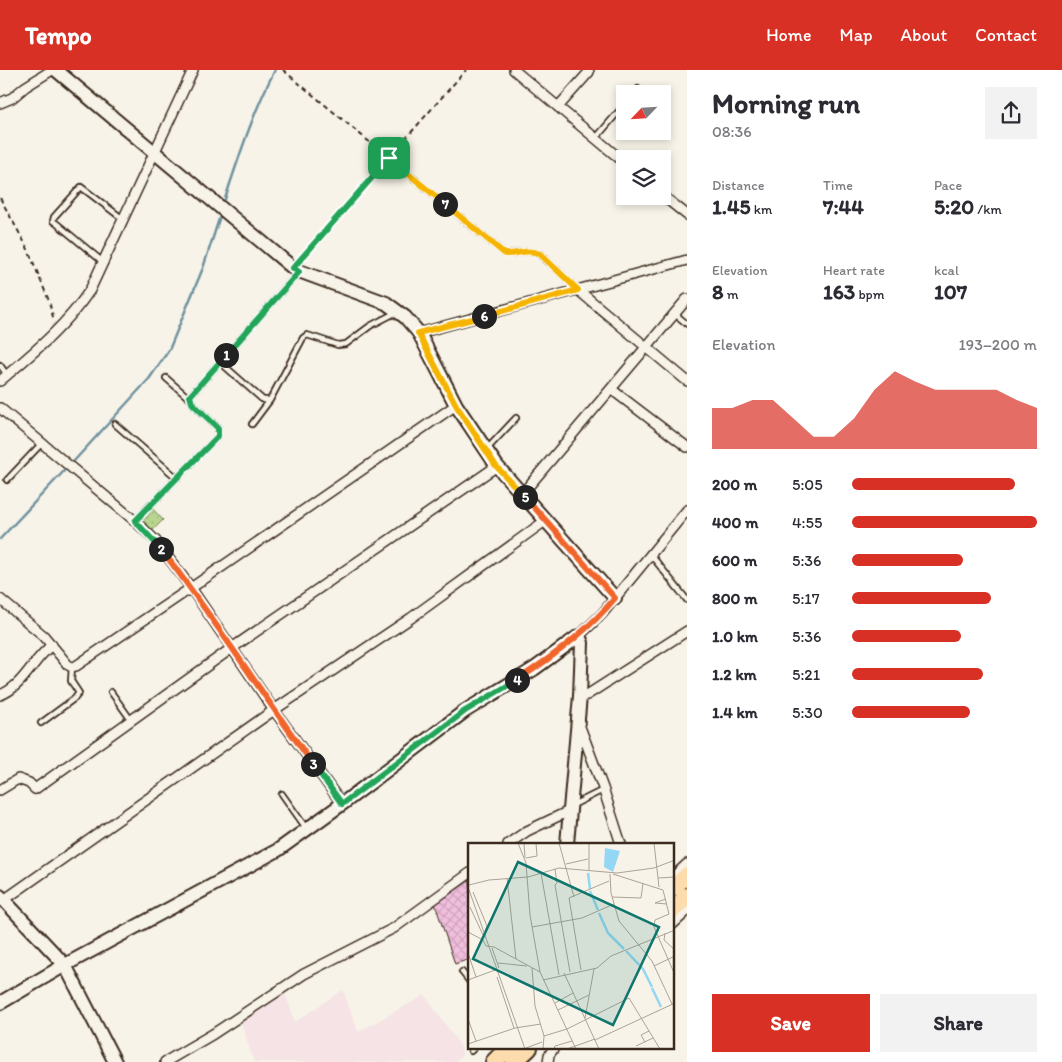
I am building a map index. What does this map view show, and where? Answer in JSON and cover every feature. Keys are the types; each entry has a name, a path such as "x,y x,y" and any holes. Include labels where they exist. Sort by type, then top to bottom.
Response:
{"highway":[{"path":"674,887 687,875"},
{"path":"681,912 687,896"},
{"path":"494,1062 506,1050"},
{"path":"514,1062 526,1054"}],"street":[{"path":"0,103 12,98 25,87 52,70"},
{"path":"56,70 296,270 386,303 405,318 418,333 456,405 496,466 615,598"},
{"path":"3,378 59,329 90,290 193,70"},
{"path":"514,70 616,155"},
{"path":"558,107 589,72"},
{"path":"671,202 687,215"},
{"path":"418,333 687,260"},
{"path":"578,290 687,381"},
{"path":"522,494 687,299"},
{"path":"611,389 687,447"},
{"path":"0,599 44,636 68,665 76,666 456,405"},
{"path":"0,408 135,521 156,541 192,588 274,710 342,804"},
{"path":"0,790 18,779 28,783 35,789 232,648 496,466"},
{"path":"0,1003 65,965 278,850 465,711 534,669 579,636 602,614 687,510"},
{"path":"115,1062 65,965 2,898 410,618 545,521"},
{"path":"580,696 587,696 687,632"},
{"path":"567,843 580,696 582,643 579,636"},
{"path":"0,695 16,685 45,650 52,645"},
{"path":"578,722 621,843"},
{"path":"509,843 527,831 569,809"},
{"path":"674,876 687,864"},
{"path":"165,1062 227,1026 304,974 394,928 468,874"},
{"path":"674,922 681,912"},
{"path":"548,1062 549,1055 553,1050"}],"lane":[{"path":"596,138 616,115"},
{"path":"389,158 505,254 512,255 533,251 540,254 578,290"},
{"path":"103,262 56,223 54,217 81,187 123,219"},
{"path":"191,400 190,396 296,270"},
{"path":"252,424 270,400 303,338 307,335 338,345 346,344 370,326 397,312"},
{"path":"675,314 687,324"},
{"path":"220,362 263,400 270,400"},
{"path":"0,365 3,378"},
{"path":"135,521 218,436 218,428 166,378"},
{"path":"486,450 516,418"},
{"path":"115,424 177,478"},
{"path":"7,480 42,443"},
{"path":"651,556 687,600"},
{"path":"41,723 76,698 79,693 71,681 72,666"},
{"path":"111,692 131,720"},
{"path":"569,809 603,790"},
{"path":"282,794 307,829"},
{"path":"462,972 468,980"}],"path":[{"path":"282,70 389,158"},
{"path":"296,270 389,158 466,70"},
{"path":"0,198 27,247 49,301 54,322 59,329"}],"shaded area":[{"path":"343,990 358,1032 425,995 461,1047 462,1056 454,1062 254,1062 241,1022 285,993 295,1022"}],"green space":[{"path":"151,507 163,520 151,532 142,522 150,513 148,510"}],"building":[{"path":"468,881 468,960 455,964 435,904"}],"waterway":[{"path":"224,202 253,118 275,70"},
{"path":"74,461 149,379 169,350 203,268 220,216"},
{"path":"0,539 64,471"}],"route":[{"path":"389,158 505,254 512,255 533,251 540,254 578,290 418,333 456,405 496,466 615,598 602,614 579,636 534,669 465,711 342,804 274,710 192,588 156,541 135,521 218,436 218,428 192,403 190,396 299,272 293,268 389,158"}]}
